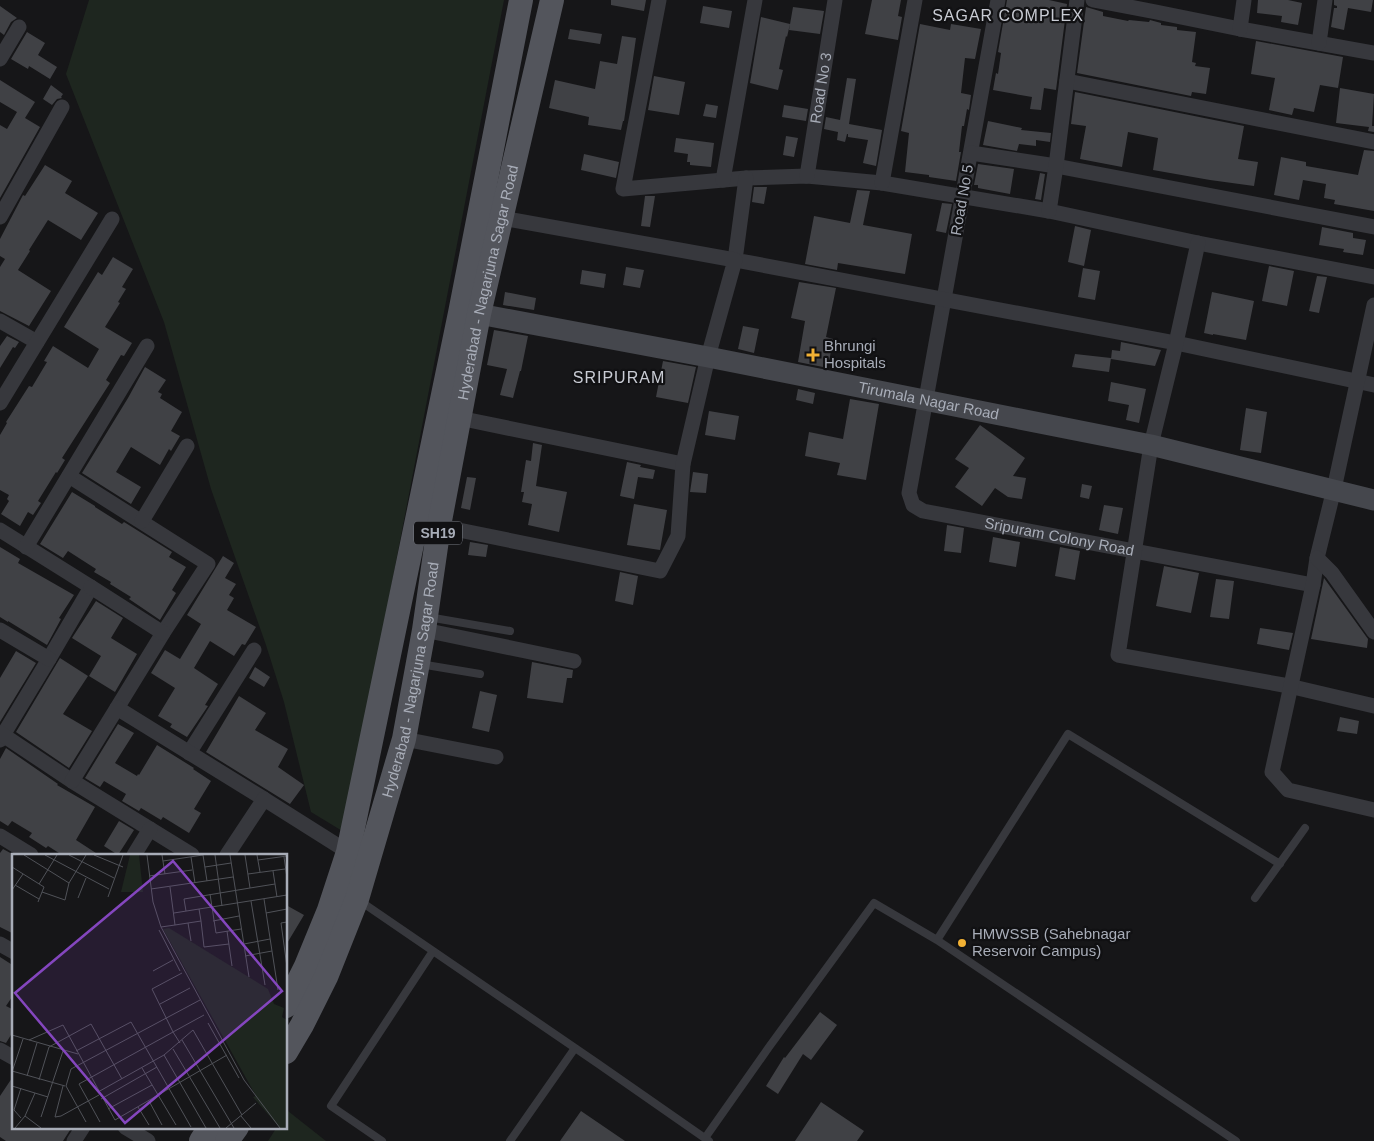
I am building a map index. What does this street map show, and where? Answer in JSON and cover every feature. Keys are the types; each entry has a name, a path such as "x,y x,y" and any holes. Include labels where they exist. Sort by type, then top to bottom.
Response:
{"main road":[{"name":"Hyderabad - Nagarjuna Sagar Road","path":"288,1049 302,1026 326,976 357,899 404,738 459,418 470,313 521,0"},
{"name":"Hyderabad - Nagarjuna Sagar Road","path":"288,1002 306,966 329,910 348,852 470,313 502,218 552,0"},
{"path":"201,1141 209,1128"},
{"path":"227,1141 236,1128"}],"street":[{"path":"659,0 623,189 746,178 807,176 882,183 1049,211 1198,243 1374,277"},
{"path":"723,180 754,0"},
{"name":"Road No 3","path":"807,176 835,0"},
{"path":"882,183 915,0"},
{"name":"Road No 5","path":"926,400 998,0"},
{"path":"1049,211 1077,0"},
{"path":"1093,0 1157,6 1240,29 1374,53"},
{"path":"1240,29 1244,0"},
{"path":"1319,44 1325,0"},
{"path":"0,59 19,27"},
{"path":"1067,81 1374,142"},
{"path":"0,217 62,108"},
{"path":"971,153 1056,166 1374,227"},
{"path":"439,526 660,571 678,536 683,464 708,357 735,260 746,178"},
{"path":"502,218 1176,343 1374,385"},
{"path":"0,402 112,219"},
{"path":"1198,243 1151,445 1118,655 1290,686 1374,706"},
{"path":"1374,305 1317,558 1313,585 1272,772 1288,790 1374,810"},
{"name":"Tirumala Nagar Road","path":"470,313 708,357 1151,445 1374,500"},
{"path":"0,321 37,342"},
{"path":"26,547 147,346"},
{"name":"Sripuram Colony Road","path":"926,400 909,494 913,505 923,511 1313,585"},
{"path":"459,418 683,464"},
{"path":"142,521 187,446"},
{"path":"69,476 208,564 72,781"},
{"path":"0,530 163,633"},
{"path":"1317,558 1332,573 1374,632"},
{"path":"90,587 49,659 1,736 190,854"},
{"path":"425,623 574,661"},
{"path":"0,630 49,659"},
{"path":"189,753 254,650"},
{"path":"117,708 348,852"},
{"path":"404,738 496,757"},
{"path":"228,854 264,799"},
{"path":"135,854 150,830"},
{"path":"0,836 29,854"},
{"path":"0,944 12,951"},
{"path":"0,1050 12,1057"},
{"path":"74,1141 82,1128"},
{"path":"128,1128 148,1141"}],"lane":[{"path":"425,623 510,632"},
{"path":"418,663 480,674"},
{"path":"937,940 1068,734 1280,864"},
{"path":"1256,898 1306,828"},
{"path":"357,899 707,1140 768,1047 874,903 937,940 1236,1141"},
{"path":"382,1141 331,1106 433,951"},
{"path":"510,1141 575,1048"}],"shaded area":[{"path":"89,0 504,0 344,832 311,812 284,702 211,489 164,322 66,74"},
{"path":"288,1111 326,1141 268,1141 276,1128 288,1128"}],"building":[{"path":"611,0 646,0 644,11 611,5"},
{"path":"872,0 901,0 898,16 902,17 898,40 865,34"},
{"path":"1007,0 1049,0 1067,4 1056,90 1044,88 1041,110 1030,109 1032,97 993,90 996,73 998,74 1001,53 998,52"},
{"path":"1258,0 1288,0 1302,3 1298,25 1281,22 1282,16 1257,13"},
{"path":"1334,0 1373,0 1371,12 1348,8 1344,30 1331,27 1334,8 1337,8 1334,5"},
{"path":"0,6 17,18 11,22 4,35 0,32"},
{"path":"703,6 732,11 729,28 700,23"},
{"path":"793,7 824,11 820,34 789,30"},
{"path":"1086,7 1103,12 1103,16 1128,21 1149,22 1150,20 1161,23 1161,25 1177,27 1177,30 1196,32 1192,62 1196,63 1195,66 1210,68 1206,94 1192,92 1191,96 1077,73"},
{"path":"761,17 790,24 779,69 783,70 778,90 750,83"},
{"path":"920,24 950,30 951,24 981,29 975,59 965,58 961,93 971,95 969,110 967,109 964,126 962,126 959,152 961,152 956,181 905,172 909,133 901,131"},
{"path":"570,29 602,34 600,44 568,39"},
{"path":"27,32 45,43 38,55 57,67 50,79 29,66 28,69 11,59"},
{"path":"622,36 636,38 624,121 621,130 588,125 589,117 549,108 555,80 595,89 600,61 617,64"},
{"path":"1256,41 1343,57 1338,88 1320,85 1314,112 1294,108 1292,115 1269,110 1275,78 1251,74"},
{"path":"654,76 685,82 679,115 648,110"},
{"path":"847,78 856,79 849,124 882,130 876,166 863,163 868,140 848,137 847,134 845,142 837,140 838,132 824,129 826,117 840,120"},
{"path":"0,80 35,102 25,118 40,127 0,198 0,125 7,129 17,112 0,102"},
{"path":"51,85 63,94 62,98 57,99 52,105 43,99"},
{"path":"1340,88 1374,94 1372,126 1374,126 1374,132 1368,131 1369,127 1336,123"},
{"path":"1075,92 1244,126 1238,159 1258,162 1254,186 1153,170 1158,138 1128,132 1122,167 1080,159 1086,126 1071,124"},
{"path":"706,104 718,106 716,118 703,116"},
{"path":"784,105 808,109 806,121 782,117"},
{"path":"988,121 1022,128 1021,130 1051,133 1050,142 1036,140 1036,146 1019,144 1017,151 983,145"},
{"path":"786,136 798,138 794,157 783,155"},
{"path":"676,138 714,143 711,167 690,165 690,162 687,162 688,154 674,152"},
{"path":"1364,150 1374,151 1374,211 1334,204 1335,200 1324,198 1326,184 1303,180 1299,200 1274,195 1281,157 1306,162 1306,166 1358,175"},
{"path":"584,154 619,162 616,178 581,170"},
{"path":"978,164 1014,169 1010,194 978,188 978,185 974,185"},
{"path":"45,165 72,181 65,193 98,213 81,240 48,220 29,250 18,270 51,291 29,326 0,311 0,267 5,259 0,256 0,239 23,195 25,196"},
{"path":"1040,173 1045,174 1041,200 1035,199"},
{"path":"754,187 767,187 764,204 752,202"},
{"path":"857,190 870,191 863,225 912,234 905,274 838,263 837,270 805,264 814,216 850,223"},
{"path":"645,196 655,196 650,227 641,226"},
{"path":"942,203 952,204 946,233 936,231"},
{"path":"1075,226 1091,230 1084,266 1068,262"},
{"path":"1322,227 1353,233 1353,238 1366,240 1363,255 1343,252 1344,249 1319,245"},
{"path":"113,257 133,269 122,287 126,289 118,302 120,303 105,327 132,343 124,356 121,355 106,380 110,383 62,458 65,460 38,501 41,503 33,515 28,512 20,526 1,514 9,501 7,499 9,495 0,490 0,435 29,386 32,387 47,362 44,361 53,346 88,368 99,349 64,327 98,272 102,275"},
{"path":"1269,266 1294,271 1287,306 1262,301"},
{"path":"626,267 644,270 640,288 623,285"},
{"path":"1083,268 1100,271 1095,300 1078,297"},
{"path":"582,270 606,274 604,288 580,284"},
{"path":"1317,276 1327,277 1319,313 1309,311"},
{"path":"799,282 836,288 826,337 833,339 828,368 798,362 805,321 791,318"},
{"path":"505,292 536,298 534,310 503,305"},
{"path":"1212,292 1254,301 1246,340 1204,333"},
{"path":"743,326 759,329 754,353 738,349"},
{"path":"494,330 528,336 513,398 500,395 507,369 487,365"},
{"path":"7,336 19,342 15,348 13,347 0,368 0,346"},
{"path":"1121,342 1161,350 1155,366 1111,359 1112,350 1120,351"},
{"path":"1075,354 1111,358 1109,372 1072,367"},
{"path":"663,361 696,367 688,403 656,397"},
{"path":"145,367 166,380 158,392 162,394 160,398 182,412 171,431 180,436 171,451 169,449 160,465 131,447 116,472 141,487 131,504 82,473"},
{"path":"1111,382 1146,389 1139,423 1126,420 1129,405 1108,401"},
{"path":"798,389 815,393 813,404 796,400"},
{"path":"850,399 879,404 866,480 837,475 840,463 805,456 809,432 843,439"},
{"path":"1246,408 1267,412 1261,453 1240,450"},
{"path":"709,411 739,416 735,440 705,435"},
{"path":"980,425 1025,458 1013,476 1026,478 1022,499 1008,497 995,488 982,506 955,487 969,468 955,459"},
{"path":"533,443 542,445 536,486 567,492 559,532 528,525 532,504 522,502 524,492 521,492 526,460 531,461"},
{"path":"627,462 655,470 653,479 638,477 634,499 620,496"},
{"path":"693,472 708,474 706,493 690,492"},
{"path":"467,477 476,478 470,510 461,508"},
{"path":"1082,484 1092,486 1089,499 1080,497"},
{"path":"72,492 122,524 124,522 172,552 169,557 186,567 172,590 176,593 160,620 129,599 131,597 110,584 111,582 94,572 96,569 68,551 63,558 40,544"},
{"path":"634,504 667,510 660,550 627,545"},
{"path":"1104,505 1123,508 1118,534 1099,530"},
{"path":"947,525 964,528 961,553 944,551"},
{"path":"993,537 1020,542 1016,567 989,562"},
{"path":"470,542 488,545 486,557 468,555"},
{"path":"0,547 20,559 18,563 74,595 59,618 61,619 47,645 0,617"},
{"path":"1060,547 1080,551 1075,580 1055,576"},
{"path":"223,556 234,563 225,578 236,584 229,595 234,598 227,610 256,627 245,645 242,644 234,656 210,641 194,668 218,684 205,705 208,706 187,737 170,727 172,724 158,716 175,688 151,673 165,650 180,659 201,624 187,615"},
{"path":"1164,566 1199,573 1191,613 1156,606"},
{"path":"620,572 638,576 633,605 615,601"},
{"path":"1324,578 1368,639 1367,648 1311,639"},
{"path":"1216,579 1234,581 1229,619 1210,617"},
{"path":"96,601 123,618 111,638 137,654 115,692 89,676 101,656 72,638"},
{"path":"1260,628 1293,633 1289,650 1257,644"},
{"path":"16,651 36,663 0,722 0,678"},
{"path":"60,658 88,676 63,714 92,731 69,768 16,732"},
{"path":"532,662 573,670 572,678 567,678 563,703 527,698"},
{"path":"255,667 270,677 264,687 249,678"},
{"path":"480,691 497,695 489,732 472,728"},
{"path":"239,696 266,713 255,730 288,749 278,767 304,785 290,804 206,752"},
{"path":"1340,717 1359,721 1357,734 1337,731"},
{"path":"118,724 134,733 115,763 137,776 157,745 211,781 194,809 201,813 189,833 163,817 161,820 141,808 139,811 122,801 126,794 104,781 100,787 85,778"},
{"path":"6,748 57,785 95,807 76,840 97,854 60,854 48,846 46,848 29,837 32,833 12,821 8,826 0,821 0,759"},
{"path":"119,821 134,830 119,854 104,846"},
{"path":"3,849 12,854 12,933 0,927 0,853"},
{"path":"288,906 304,915 288,942"},
{"path":"0,957 12,965 12,997 6,1006 12,1009 12,1033 6,1043 0,1041"},
{"path":"820,1012 837,1025 811,1060 803,1054 778,1094 766,1086 784,1057"},
{"path":"12,1078 12,1128 71,1128 63,1141 6,1141 0,1137 0,1096"},
{"path":"821,1102 864,1131 857,1141 795,1141"},
{"path":"581,1111 625,1141 560,1141"}],"place":[{"name":"Bhrungi Hospitals","path":"813,355"},
{"name":"HMWSSB (Sahebnagar Reservoir Campus)","path":"962,943"}],"district":[{"name":"SAGAR COMPLEX","path":"1008,15"},
{"name":"SRIPURAM","path":"619,377"}]}
